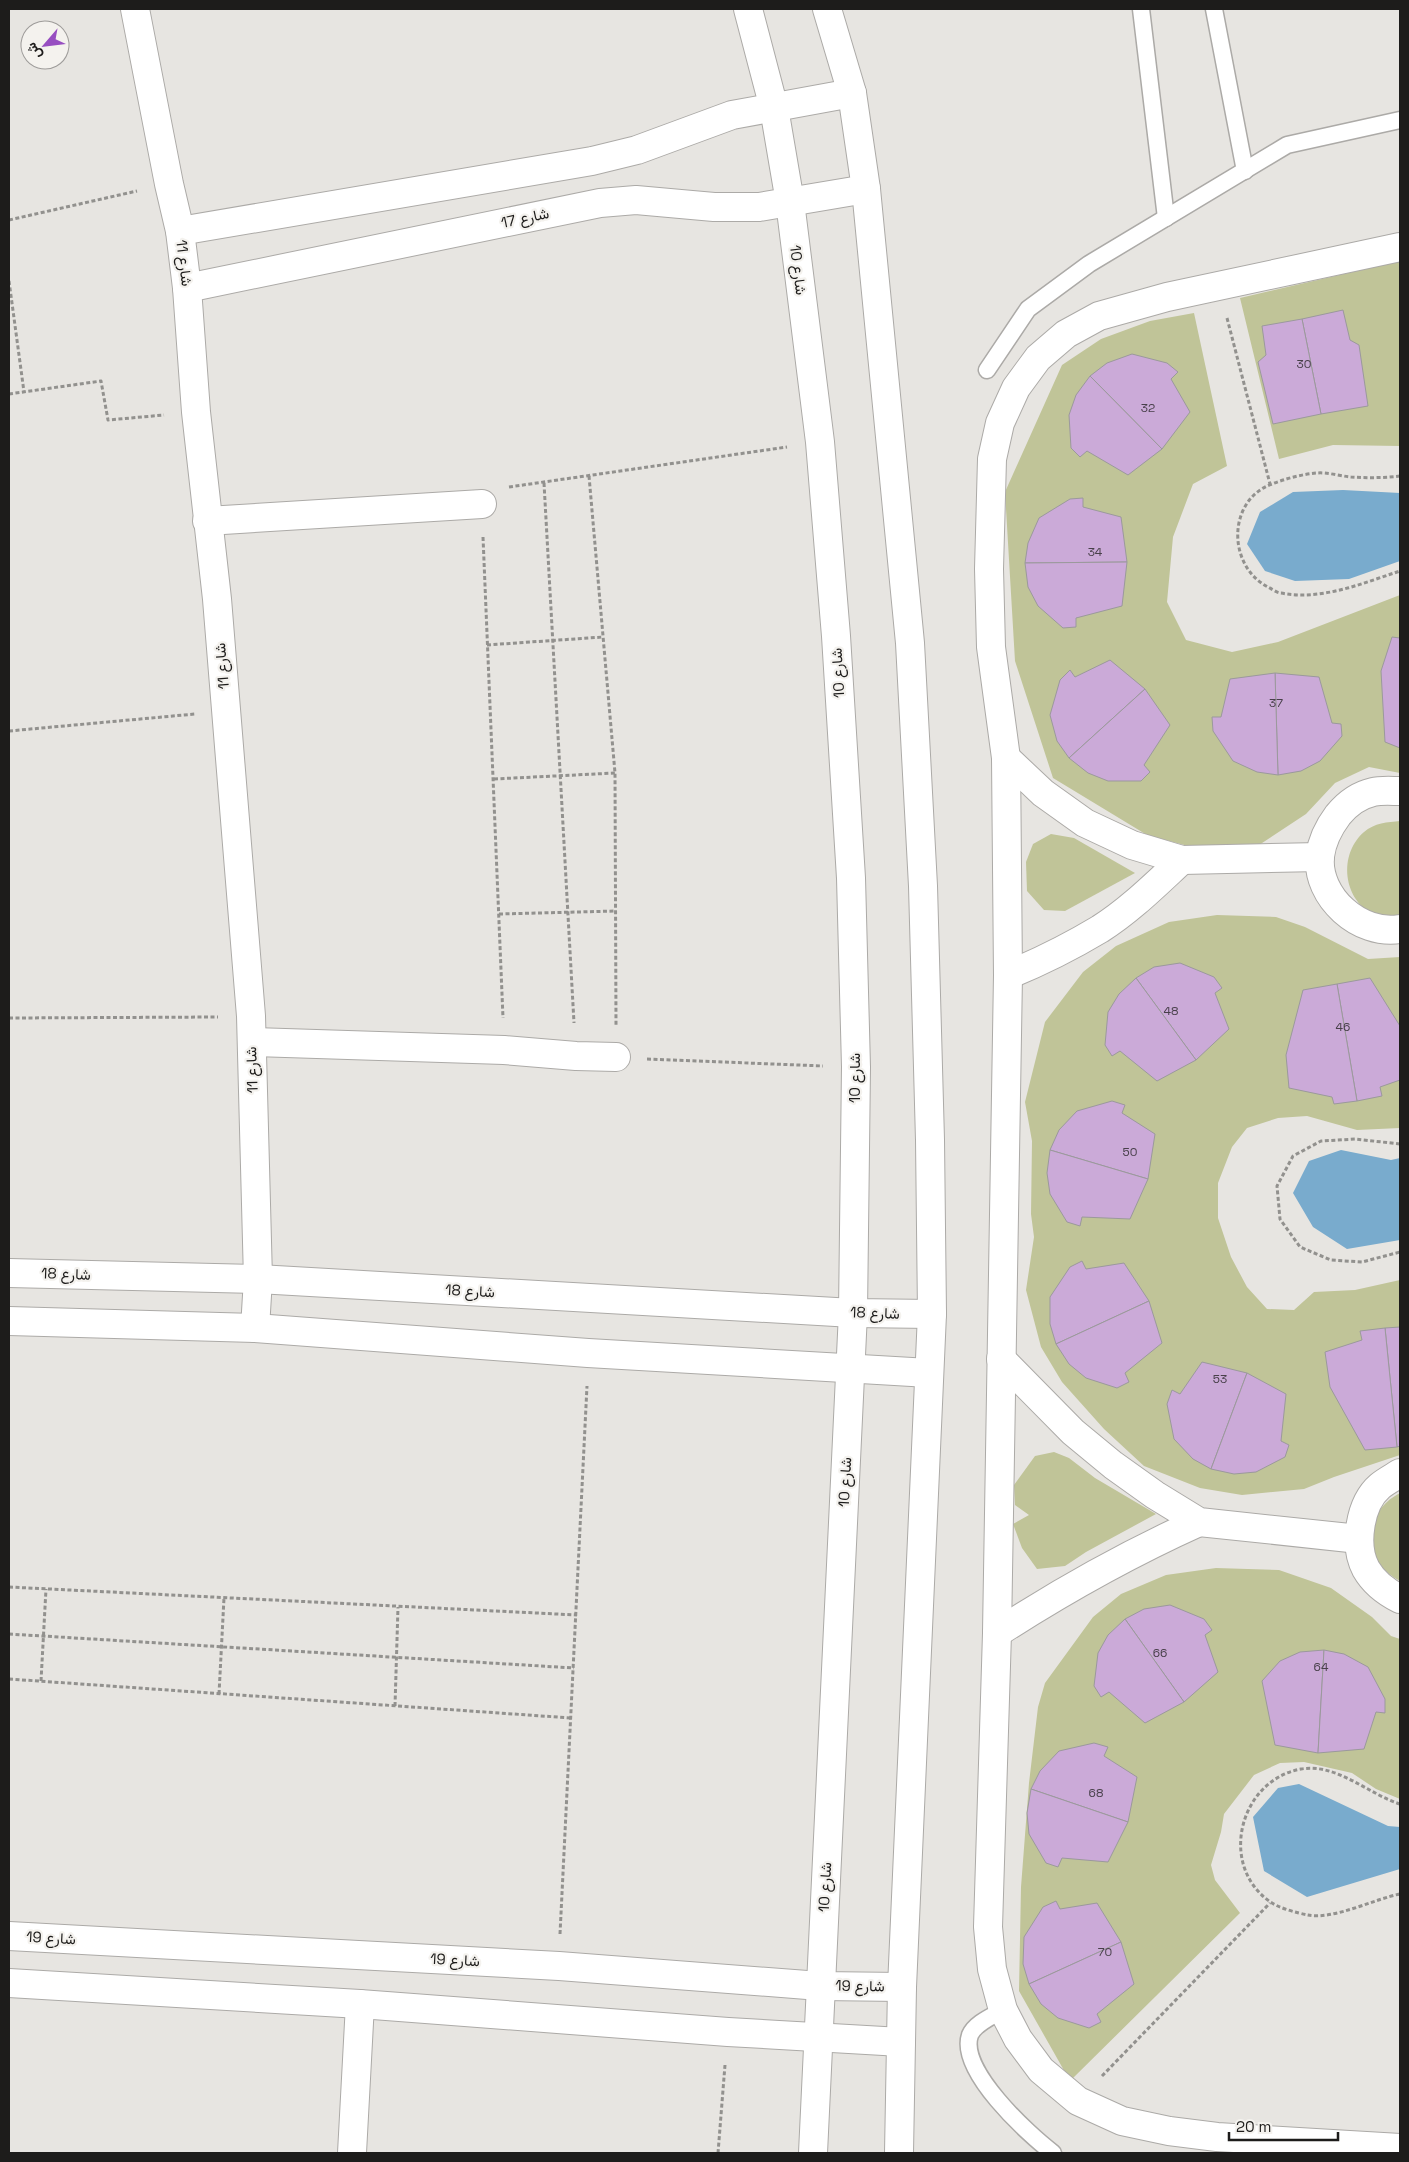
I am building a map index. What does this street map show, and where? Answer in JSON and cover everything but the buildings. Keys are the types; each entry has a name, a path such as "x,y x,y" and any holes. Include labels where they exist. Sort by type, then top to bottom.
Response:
{"street":[{"name":"شارع 11","path":"135,9 180,232 187,288 196,412 217,599 251,1029 258,1279 255,1328"},
{"name":"شارع 10","path":"748,9 774,108 790,202 820,442 836,636 850,859 856,1067 853,1312 813,2153"},
{"path":"827,9 852,93 866,189 910,643 923,886 930,1140 932,1314 902,1987 899,2153"},
{"path":"180,232 592,161 638,150 732,115 852,93"},
{"name":"شارع 17","path":"187,288 600,203 636,200 759,207 866,189"},
{"path":"1400,247 1219,285 1099,316 1066,334 1038,358 1016,388 1000,423 992,459 990,569 991,638 1006,758 1008,975 997,1633 988,1927 992,1969 1003,2010 1018,2039 1042,2070 1078,2101 1122,2121 1169,2130 1217,2137 1400,2148"},
{"path":"207,521 482,504"},
{"path":"1006,758 1043,793 1086,823 1132,845 1182,860 1320,857"},
{"path":"1400,790 1373,792 1346,805 1328,828 1320,857 1324,885 1340,908 1362,924 1390,931 1400,929"},
{"path":"1008,975 1056,954 1101,928 1144,896 1182,860"},
{"path":"251,1029 576,1056 616,1057"},
{"name":"شارع 18","path":"9,1272 258,1279 853,1312 932,1314"},
{"path":"9,1321 255,1328 588,1353 929,1373"},
{"path":"1001,1359 1036,1397 1080,1438 1155,1495 1199,1522 1358,1540"},
{"path":"1400,1473 1379,1486 1363,1511 1358,1540 1365,1568 1384,1590 1400,1599"},
{"path":"997,1633 1095,1573 1199,1522"},
{"name":"شارع 19","path":"9,1936 558,1966 820,1986 902,1987"},
{"path":"9,1983 360,2004 728,2032 901,2042"},
{"path":"352,2153 360,2004"}],"lane":[{"path":"1141,9 1166,218"},
{"path":"1214,9 1245,171"},
{"path":"987,370 1028,309 1089,264 1287,146 1400,120"},
{"path":"1003,2010 977,2026 971,2034 968,2048 992,2094 1010,2116 1053,2153"}],"path":[{"path":"9,220 169,184"},
{"path":"9,281 24,392"},
{"path":"1219,285 1270,484"},
{"path":"9,394 101,381 108,420 196,412"},
{"path":"504,1050 481,491 820,442"},
{"path":"1400,476 1379,478 1317,473 1270,484 1253,496 1241,514 1236,534 1241,560 1257,581 1280,593 1306,594 1344,590 1400,571"},
{"path":"589,476 615,773 616,1057 856,1067"},
{"path":"544,482 576,1056"},
{"path":"487,645 603,637"},
{"path":"9,731 226,710"},
{"path":"494,779 615,773"},
{"path":"499,914 615,911"},
{"path":"9,1018 251,1029"},
{"path":"1400,1144 1355,1139 1321,1141 1293,1156 1277,1186 1280,1219 1300,1247 1331,1260 1362,1262 1400,1252"},
{"path":"558,1966 577,1615 588,1353"},
{"path":"9,1587 577,1615"},
{"path":"41,1681 46,1589"},
{"path":"219,1694 224,1598"},
{"path":"395,1706 398,1607"},
{"path":"9,1634 574,1668"},
{"path":"9,1679 571,1718"},
{"path":"1400,1804 1351,1780 1325,1770 1301,1769 1272,1780 1250,1803 1240,1832 1242,1863 1257,1891 1270,1903 1310,1915 1343,1912 1380,1898 1400,1894"},
{"path":"1078,2101 1270,1903"},
{"path":"718,2153 728,2032"}],"green space":[{"path":"1400,261 1400,446 1333,445 1279,459 1240,298"},
{"path":"1194,313 1227,466 1193,484 1173,537 1167,602 1186,640 1232,652 1278,642 1400,595 1400,773 1369,767 1335,783 1306,814 1259,845 1203,850 1147,835 1053,778 1015,661 1005,492 1062,365 1101,339 1150,321"},
{"path":"1400,821 1400,919 1388,919 1368,911 1359,903 1352,892 1348,880 1347,867 1355,842 1364,832 1377,825"},
{"path":"1051,834 1074,838 1135,873 1065,911 1044,910 1027,891 1026,862 1033,844"},
{"path":"1217,915 1276,917 1305,927 1368,959 1400,957 1400,1128 1357,1130 1307,1116 1278,1118 1247,1128 1232,1147 1218,1183 1218,1218 1231,1257 1247,1287 1267,1309 1294,1310 1314,1292 1355,1290 1400,1280 1400,1455 1304,1489 1242,1495 1200,1488 1144,1466 1104,1429 1062,1382 1041,1347 1026,1290 1034,1237 1031,1214 1032,1141 1025,1102 1045,1022 1083,972 1116,946 1169,922"},
{"path":"1054,1452 1069,1458 1095,1478 1156,1514 1086,1552 1065,1566 1037,1569 1022,1548 1013,1524 1029,1515 1015,1505 1014,1485 1035,1456"},
{"path":"1400,1493 1400,1581 1387,1572 1378,1562 1373,1550 1371,1537 1373,1524 1378,1512 1387,1502"},
{"path":"1216,1568 1279,1570 1331,1588 1372,1617 1391,1636 1400,1639 1400,1799 1376,1789 1352,1773 1304,1762 1280,1763 1254,1775 1224,1814 1221,1832 1211,1865 1215,1880 1240,1913 1070,2081 1019,1991 1021,1887 1029,1783 1038,1707 1045,1683 1093,1617 1121,1594 1166,1575"}],"water":[{"path":"1343,490 1400,493 1400,561 1349,579 1295,581 1265,571 1247,544 1260,512 1293,492"},
{"path":"1341,1150 1391,1160 1400,1158 1400,1240 1347,1249 1313,1227 1293,1193 1309,1161"},
{"path":"1299,1784 1388,1826 1400,1827 1400,1869 1307,1897 1264,1871 1253,1817 1278,1788"}]}
